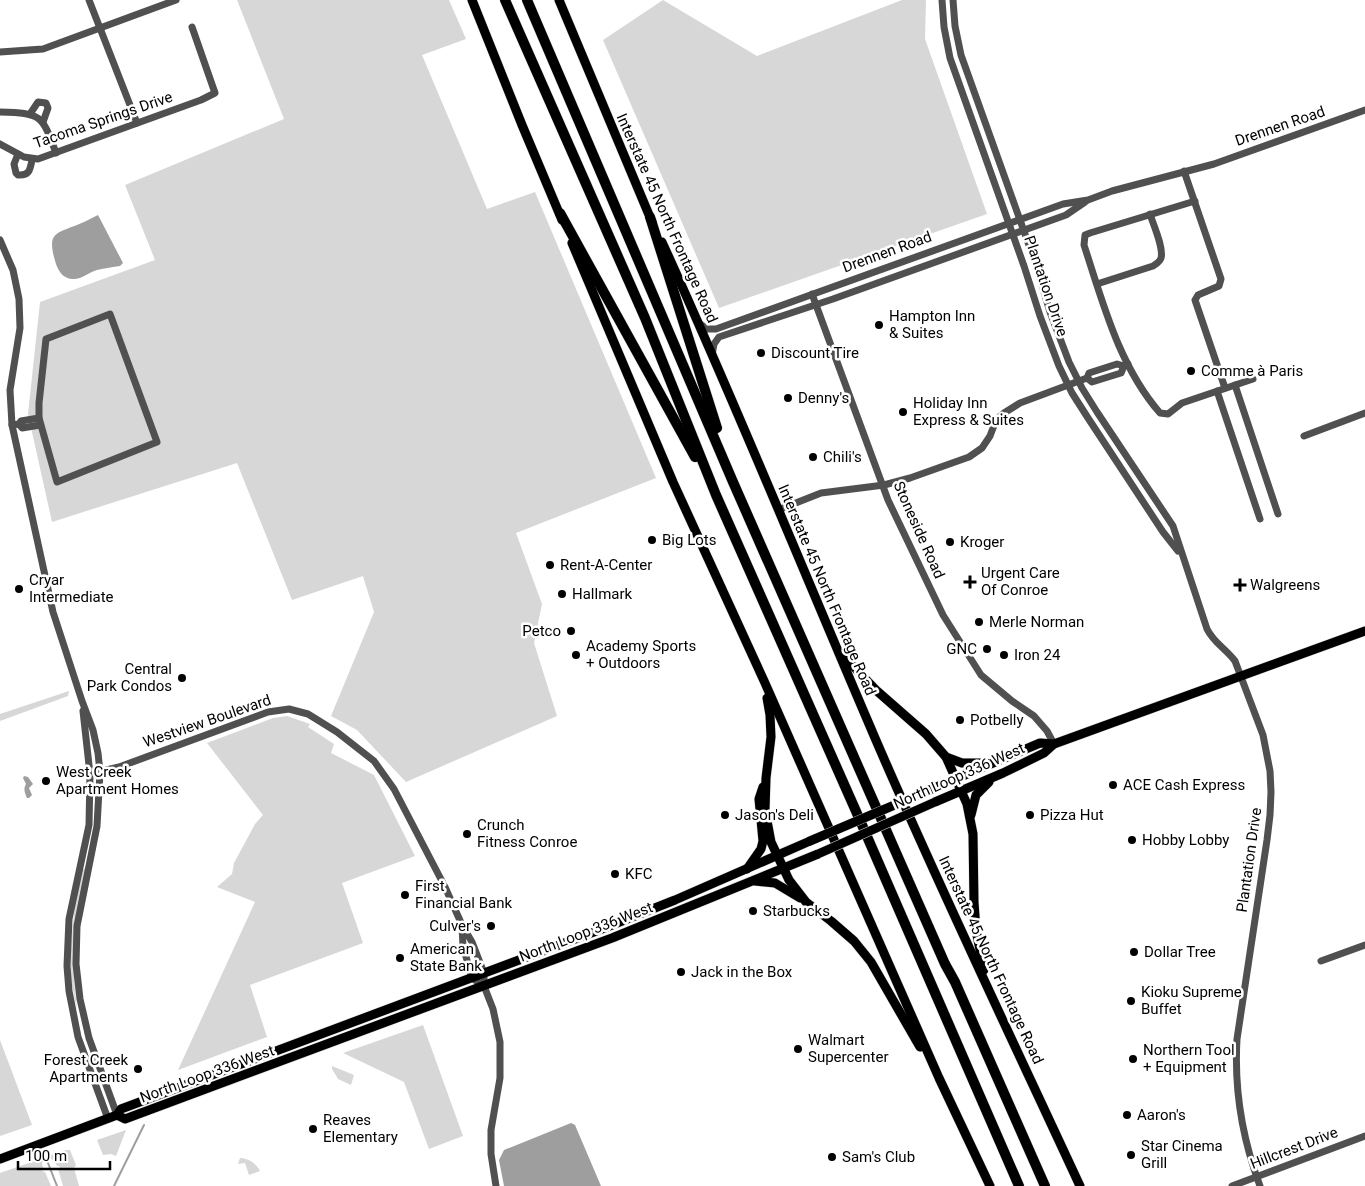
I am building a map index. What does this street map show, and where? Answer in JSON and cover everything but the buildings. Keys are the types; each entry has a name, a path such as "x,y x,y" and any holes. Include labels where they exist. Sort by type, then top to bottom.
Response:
{"highway":[{"path":"505,0 645,318 716,496 1019,1186"},
{"path":"527,0 733,482 1045,1186"},
{"path":"560,213 716,496"},
{"path":"650,217 733,482"}],"main road":[{"path":"472,0 522,125 673,482 765,682 939,1078 990,1186"},
{"name":"Interstate 45 North Frontage Road","path":"559,0 650,217 698,322 876,739 1080,1186"},
{"name":"North Loop 336 West","path":"118,1115 125,1119 606,940 818,854 994,777 1044,753 1054,744 1365,631"},
{"path":"832,637 852,665 877,691 926,734 946,757 956,779 971,818 974,902 984,979"},
{"path":"765,682 770,714 771,737 766,778 767,825 771,842 790,880 806,902"},
{"name":"North Loop 336 West","path":"0,1160 118,1115 121,1109 616,924 746,870 991,763 1040,743 1054,744"},
{"path":"946,757 962,763 991,763"},
{"path":"971,818 976,795 994,777"},
{"path":"746,870 761,850 763,842 759,799 766,778"},
{"path":"750,881 775,882 806,902 854,942 872,962 939,1078"},
{"path":"317,1036 319,1047"}],"street":[{"path":"89,0 137,123"},
{"path":"0,52 43,49 176,0"},
{"name":"Plantation Drive","path":"942,0 944,27 950,58 1013,234 1040,316 1068,385 1163,532 1182,556"},
{"name":"Plantation Drive","path":"953,0 955,26 961,55 1024,230 1050,312 1078,381 1173,526 1212,640 1228,651 1236,661 1263,735 1270,777 1270,815 1235,1064 1238,1106 1242,1126 1260,1186"},
{"name":"Tacoma Springs Drive","path":"0,144 32,160 38,160 201,100 215,93 192,27"},
{"path":"30,114 35,104 46,103 48,108 43,122"},
{"name":"Drennen Road","path":"698,322 707,329 716,329 1063,204 1088,200 1112,191 1214,164 1365,110"},
{"path":"0,112 30,114 43,122 56,153"},
{"path":"18,154 14,164 18,175 29,173 32,160"},
{"path":"1184,171 1221,279 1219,286 1198,295 1196,303 1225,388"},
{"name":"Drennen Road","path":"712,355 714,344 719,338 1066,215 1088,200"},
{"path":"1194,201 1090,232 1085,236 1084,245 1126,365 1160,413 1168,414 1182,402 1253,379"},
{"path":"1097,284 1158,263 1162,257 1161,250 1150,214"},
{"path":"0,240 13,270 19,299 20,328 10,390 15,425 42,567 53,612 93,730 100,772 97,826 77,926 78,984 89,1038 118,1115"},
{"name":"Stoneside Road","path":"812,294 896,518 936,601 976,669 1012,701 1034,716 1048,731 1054,744"},
{"path":"110,314 157,442 56,482 40,422 39,403 46,339 110,314"},
{"path":"778,510 821,493 884,485 969,457 982,448 990,436 996,420 1004,412 1020,403 1087,378 1089,373 1117,364 1126,365"},
{"path":"1087,378 1092,382 1107,378 1121,373 1126,365"},
{"path":"1104,368 1107,378"},
{"path":"1235,385 1278,514"},
{"path":"1217,391 1260,519"},
{"path":"1304,436 1365,413"},
{"path":"15,425 22,428 40,422"},
{"path":"82,701 90,774 89,825 69,919 67,966 69,991 78,1037 108,1119"},
{"name":"Westview Boulevard","path":"90,774 119,767 268,712 289,709 308,714 337,732 374,761 394,789 472,942 484,973 484,986 493,1009 500,1042 500,1078 491,1130 491,1154 496,1186"},
{"path":"83,855 91,857"},
{"name":"Westview Boulevard","path":"462,925 463,946 472,978"},
{"path":"1321,961 1364,948"},
{"path":"472,978 484,986"},
{"name":"Hillcrest Drive","path":"1232,1186 1365,1136"}],"shaded area":[{"path":"237,0 449,0 466,39 422,55 487,209 535,192 656,478 516,533 542,604 534,643 557,716 406,782 357,730 331,716 374,612 363,576 292,600 237,463 52,522 28,414 40,302 155,260 125,185 284,119"},
{"path":"663,0 757,56 902,0 926,0 925,39 987,214 719,308 603,40"},
{"path":"98,215 123,263 120,266 94,271 79,278 72,279 64,276 56,264 53,253 53,238 61,231"},
{"path":"69,691 68,696 0,721 0,714"},
{"path":"287,716 310,724 308,727 334,744 331,753 374,775 415,856 342,883 363,943 250,985 267,1037 178,1070 255,902 217,887 232,874 234,863 255,824 263,815 207,743 273,718"},
{"path":"24,776 28,777 33,784 29,788 32,795 29,798 27,798 25,791"},
{"path":"86,867 74,979 77,1010 71,980 70,954 75,904 83,870"},
{"path":"423,1025 463,1136 429,1149 404,1082 343,1053"},
{"path":"0,1040 32,1125 0,1136"},
{"path":"332,1066 354,1075 351,1085 338,1079"},
{"path":"571,1123 575,1125 601,1186 504,1186 499,1160 504,1150"},
{"path":"126,1130 116,1156 111,1154 103,1155 97,1140"},
{"path":"70,1150 76,1165 74,1168 79,1186 63,1186 58,1169 60,1168 51,1159 43,1161 44,1170 42,1169 42,1171 45,1172 51,1186 0,1186 0,1173"},
{"path":"240,1158 252,1162 260,1171 249,1175 245,1163 238,1164"}],"waterway":[{"path":"114,1186 144,1125"},
{"path":"48,1163 57,1186"}],"place":[{"name":"Hampton Inn & Suites","path":"879,325"},
{"name":"Discount Tire","path":"761,353"},
{"name":"Comme à Paris","path":"1191,371"},
{"name":"Denny's","path":"788,398"},
{"name":"Holiday Inn Express & Suites","path":"903,412"},
{"name":"Chili's","path":"813,457"},
{"name":"Big Lots","path":"652,540"},
{"name":"Kroger","path":"950,542"},
{"name":"Rent-A-Center","path":"550,565"},
{"name":"Urgent Care Of Conroe","path":"970,582"},
{"name":"Walgreens","path":"1240,585"},
{"name":"Cryar Intermediate","path":"19,589"},
{"name":"Hallmark","path":"562,594"},
{"name":"Merle Norman","path":"979,622"},
{"name":"Petco","path":"571,631"},
{"name":"GNC","path":"987,649"},
{"name":"Academy Sports + Outdoors","path":"576,655"},
{"name":"Iron 24","path":"1004,655"},
{"name":"Central Park Condos","path":"182,678"},
{"name":"Potbelly","path":"960,720"},
{"name":"West Creek Apartment Homes","path":"46,781"},
{"name":"ACE Cash Express","path":"1113,785"},
{"name":"Jason's Deli","path":"725,815"},
{"name":"Pizza Hut","path":"1030,815"},
{"name":"Crunch Fitness Conroe","path":"467,834"},
{"name":"Hobby Lobby","path":"1132,840"},
{"name":"KFC","path":"615,874"},
{"name":"First Financial Bank","path":"405,895"},
{"name":"Starbucks","path":"753,911"},
{"name":"Culver's","path":"491,926"},
{"name":"Dollar Tree","path":"1134,952"},
{"name":"American State Bank","path":"400,958"},
{"name":"Jack in the Box","path":"681,972"},
{"name":"Kioku Supreme Buffet","path":"1131,1001"},
{"name":"Walmart Supercenter","path":"798,1049"},
{"name":"Northern Tool + Equipment","path":"1133,1059"},
{"name":"Forest Creek Apartments","path":"138,1069"},
{"name":"Aaron's","path":"1127,1115"},
{"name":"Reaves Elementary","path":"313,1129"},
{"name":"Star Cinema Grill","path":"1131,1155"},
{"name":"Sam's Club","path":"832,1157"}]}
